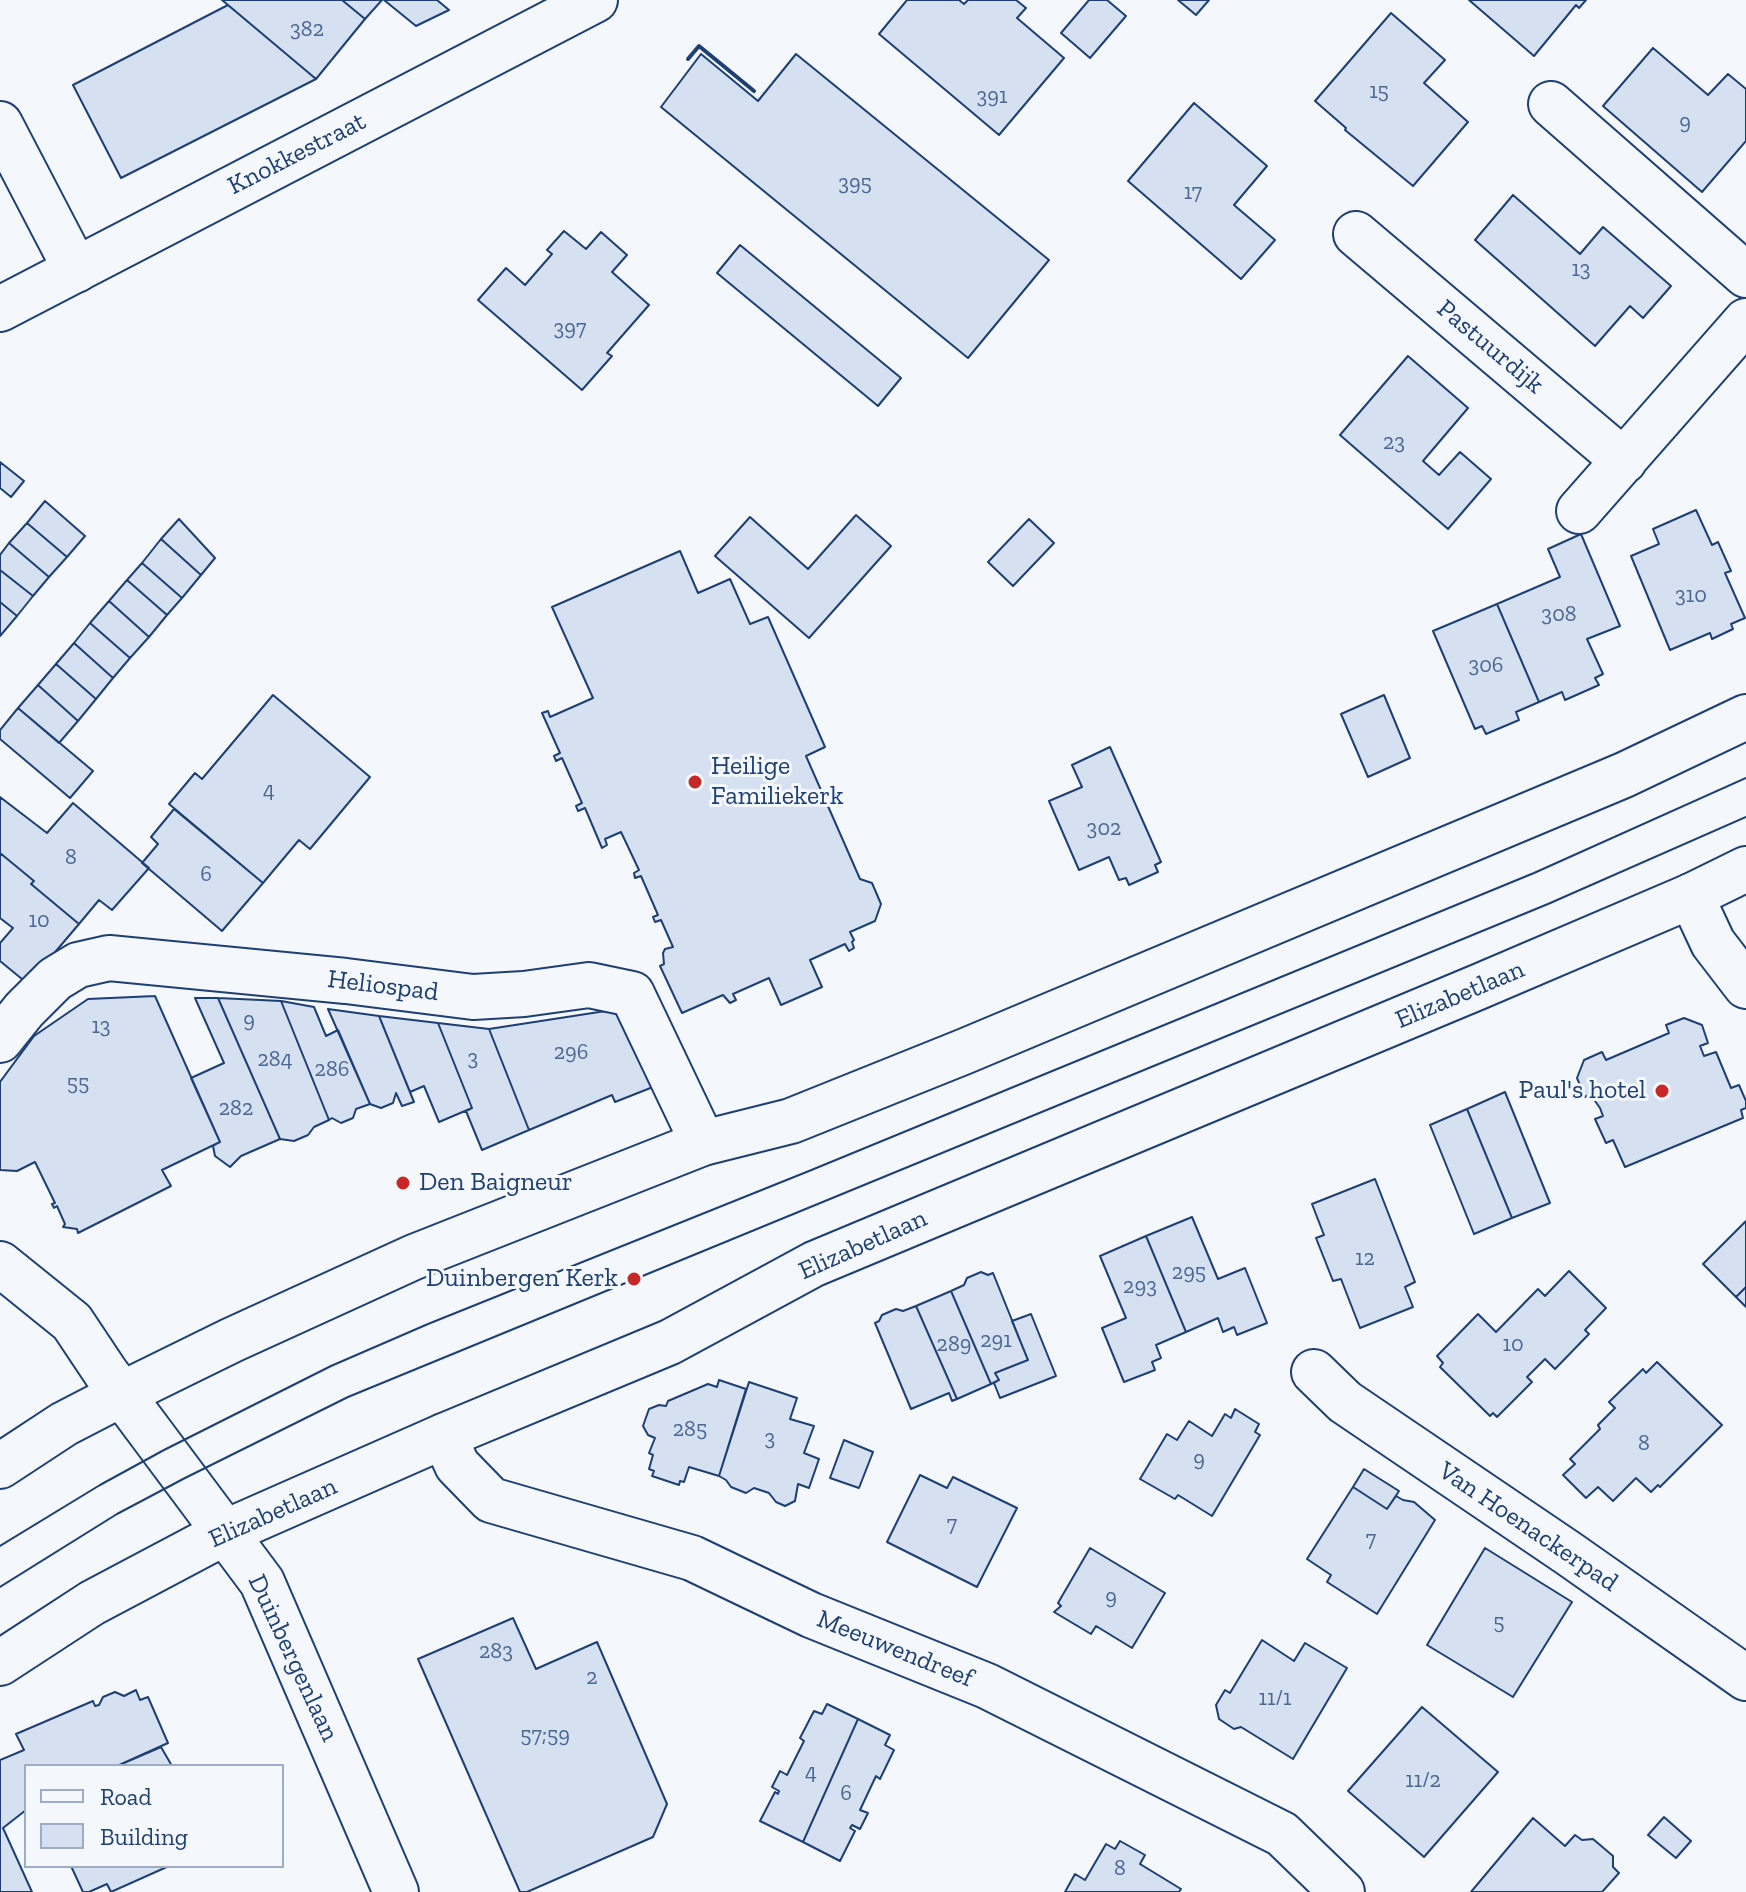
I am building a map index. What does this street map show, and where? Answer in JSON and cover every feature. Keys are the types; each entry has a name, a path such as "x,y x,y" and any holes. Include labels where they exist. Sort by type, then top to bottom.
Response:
{"street":[{"name":"Knokkestraat","path":"0,309 595,0"},
{"path":"1551,104 1746,275"},
{"path":"0,124 76,270"},
{"name":"Pastuurdijk","path":"1356,234 1624,461"},
{"path":"1579,511 1746,321"},
{"path":"0,1466 64,1424 122,1394 414,1257 703,1143 791,1121 992,1040 1610,781 1746,717"},
{"name":"Elizabetlaan","path":"0,1663 92,1603 226,1532 444,1436 670,1342 814,1264 1691,896 1746,869"},
{"path":"1691,896 1713,943 1746,986"},
{"name":"Heliospad","path":"12,1025 55,979 78,965 109,958 473,997 589,985 632,994 703,1143"},
{"name":"Duinbergenlaan","path":"0,1264 72,1322 262,1582 396,1892"},
{"name":"Van Hoenackerpad","path":"1314,1372 1345,1402 1746,1678"},
{"name":"Meeuwendreef","path":"444,1436 457,1465 491,1500 692,1558 811,1615 987,1686 1282,1834 1342,1892"}],"building":[{"path":"222,0 342,0 365,19 316,79"},
{"path":"342,0 382,0 365,19"},
{"path":"384,0 437,0 449,10 416,26"},
{"path":"907,0 959,0 964,4 968,0 1016,0 1026,8 1017,18 1064,58 999,135 879,34"},
{"path":"1089,0 1107,0 1126,16 1090,58 1061,33"},
{"path":"1178,0 1209,0 1196,15"},
{"path":"1469,0 1586,0 1579,8 1576,5 1534,56"},
{"path":"228,5 316,79 121,178 73,85"},
{"path":"1391,13 1445,60 1424,83 1468,122 1413,186 1315,101"},
{"path":"1653,48 1708,95 1728,74 1746,89 1746,141 1702,192 1603,106"},
{"path":"701,54 758,101 796,54 1049,260 968,358 661,107"},
{"path":"1194,103 1267,166 1234,205 1275,240 1241,279 1128,181"},
{"path":"1513,195 1580,254 1603,227 1671,286 1643,318 1630,306 1595,346 1475,240"},
{"path":"564,231 586,249 601,232 627,255 612,272 649,305 607,353 612,356 582,390 478,300 506,268 525,285 552,254 547,250"},
{"path":"740,245 901,378 878,406 717,273"},
{"path":"1408,356 1468,408 1423,461 1439,475 1460,452 1491,479 1448,529 1340,435"},
{"path":"0,462 24,481 11,497 0,488"},
{"path":"45,501 85,536 67,557 27,523"},
{"path":"1696,510 1712,545 1718,542 1731,571 1725,573 1745,618 1731,624 1733,629 1712,639 1710,633 1670,650 1631,556 1659,544 1653,529"},
{"path":"856,515 891,546 809,638 715,556 750,517 808,569"},
{"path":"179,519 215,558 201,575 161,539"},
{"path":"1029,519 1054,543 1013,586 988,562"},
{"path":"27,523 67,557 49,577 9,543"},
{"path":"1581,534 1620,626 1587,639 1603,674 1595,678 1599,685 1565,700 1562,692 1539,702 1497,604 1560,577 1548,549"},
{"path":"161,539 201,575 182,598 142,563"},
{"path":"9,543 49,577 33,596 0,570 0,555"},
{"name":"Heilige Familiekerk","path":"680,551 698,593 730,579 750,624 768,617 825,747 806,756 860,879 872,883 881,904 875,921 850,932 854,948 849,951 845,944 810,960 822,987 781,1005 769,978 733,994 736,1000 730,1003 723,995 682,1013 660,966 664,964 665,949 673,947 661,920 655,922 653,917 658,915 641,876 635,878 634,873 639,870 621,832 605,839 607,845 602,848 585,808 578,811 576,806 582,803 562,758 556,761 554,756 560,753 542,713 548,711 550,717 593,698 552,607"},
{"path":"142,563 182,598 167,615 127,580"},
{"path":"0,570 33,596 17,616 0,602"},
{"path":"127,580 167,615 149,637 109,601"},
{"path":"109,601 149,637 130,658 90,623"},
{"path":"0,602 17,616 0,636"},
{"path":"1497,604 1539,702 1516,712 1519,720 1486,734 1482,726 1475,729 1433,631"},
{"path":"90,623 130,658 113,678 74,643"},
{"path":"74,643 113,678 96,699 56,664"},
{"path":"56,664 96,699 78,721 38,685"},
{"path":"38,685 78,721 59,743 18,708"},
{"path":"273,695 370,777 310,849 299,840 263,883 169,804 195,773 202,779"},
{"path":"1384,695 1410,758 1368,777 1341,714"},
{"path":"18,708 93,771 70,798 0,739 0,730"},
{"path":"1110,747 1161,862 1155,865 1158,872 1129,885 1126,878 1119,880 1109,857 1079,870 1049,801 1082,787 1072,765"},
{"path":"0,797 47,833 73,803 149,868 112,910 99,900 79,924 0,853"},
{"path":"174,809 263,883 222,931 142,863 158,844 151,837"},
{"path":"0,853 79,924 28,984 0,961 0,943 13,928 0,918"},
{"path":"155,996 220,1142 162,1170 171,1186 78,1233 77,1229 63,1227 65,1224 57,1206 54,1208 52,1204 55,1203 35,1162 17,1171 0,1170 0,1082 34,1036 88,999"},
{"path":"195,998 218,998 280,1139 241,1156 230,1167 215,1156 213,1146 220,1142 191,1078 224,1063"},
{"path":"218,998 281,1001 329,1120 294,1141 280,1139"},
{"path":"281,1001 314,1007 326,1036 338,1030 370,1104 356,1109 353,1118 341,1123 332,1118 329,1120"},
{"path":"625,1008 653,1087 615,1102 612,1095 529,1130 489,1029"},
{"path":"328,1009 379,1016 414,1102 402,1106 396,1093 393,1103 381,1108 370,1104"},
{"path":"379,1016 438,1023 472,1108 439,1122 424,1086 410,1092"},
{"name":"Paul's hotel","path":"1684,1018 1702,1025 1708,1043 1700,1046 1704,1056 1716,1052 1731,1088 1739,1085 1746,1101 1746,1108 1741,1110 1743,1118 1625,1167 1613,1140 1606,1143 1595,1119 1603,1116 1600,1108 1590,1094 1585,1097 1577,1078 1584,1060 1602,1052 1606,1060 1669,1033 1666,1025"},
{"path":"438,1023 489,1029 529,1130 482,1150 466,1111 472,1108"},
{"path":"1505,1092 1550,1203 1512,1218 1467,1109"},
{"path":"1467,1109 1512,1218 1474,1234 1430,1125"},
{"path":"1375,1179 1415,1282 1405,1287 1413,1307 1360,1328 1341,1279 1333,1281 1316,1238 1324,1235 1312,1204"},
{"path":"1192,1217 1218,1279 1245,1268 1267,1323 1237,1335 1234,1327 1223,1332 1218,1318 1186,1332 1146,1236"},
{"path":"1746,1221 1746,1287 1736,1297 1703,1264"},
{"path":"1146,1236 1186,1332 1156,1345 1161,1358 1152,1362 1155,1370 1124,1382 1102,1328 1126,1318 1100,1256"},
{"path":"1569,1271 1606,1308 1585,1330 1589,1334 1555,1369 1545,1359 1527,1377 1532,1382 1497,1417 1493,1413 1490,1416 1440,1367 1443,1363 1437,1356 1478,1314 1496,1332 1538,1289 1545,1296"},
{"path":"981,1272 988,1275 993,1273 1028,1360 995,1373 999,1380 991,1384 951,1291 964,1285 967,1278"},
{"path":"1746,1287 1746,1307 1736,1297"},
{"path":"951,1291 991,1384 957,1399 916,1306"},
{"path":"916,1306 957,1399 952,1401 949,1393 911,1409 875,1323 882,1315 896,1309 903,1311"},
{"path":"1031,1314 1056,1376 1000,1398 994,1383 999,1380 995,1373 1028,1360 1012,1321"},
{"path":"1657,1362 1722,1425 1660,1487 1658,1485 1651,1492 1636,1478 1613,1501 1598,1487 1586,1498 1563,1475 1575,1464 1570,1459 1600,1429 1598,1425 1615,1408 1609,1402 1643,1369 1646,1373"},
{"path":"719,1380 746,1389 719,1476 689,1467 684,1482 680,1481 679,1485 652,1476 654,1471 649,1469 653,1455 649,1453 655,1438 648,1435 643,1426 649,1409 666,1406 668,1401 708,1384 717,1387"},
{"path":"749,1382 797,1398 790,1419 814,1426 804,1453 819,1459 809,1488 798,1484 795,1501 785,1506 776,1502 769,1493 754,1488 746,1493 731,1487 719,1476"},
{"path":"1235,1409 1259,1424 1255,1432 1260,1435 1212,1516 1178,1495 1175,1499 1140,1479 1167,1434 1177,1440 1189,1421 1212,1436 1225,1414 1231,1418"},
{"path":"844,1440 873,1452 859,1488 830,1478"},
{"path":"1364,1469 1399,1491 1387,1509 1353,1487"},
{"path":"920,1475 947,1488 953,1477 1017,1508 977,1587 887,1542"},
{"path":"1353,1487 1387,1509 1396,1496 1414,1502 1435,1520 1377,1614 1327,1582 1331,1575 1307,1559"},
{"path":"1090,1548 1165,1593 1132,1648 1096,1626 1091,1634 1054,1612 1061,1606 1058,1603"},
{"path":"1485,1548 1572,1602 1513,1697 1427,1645"},
{"path":"513,1618 536,1669 597,1642 667,1804 653,1837 527,1892 520,1892 418,1659"},
{"path":"1262,1640 1294,1661 1305,1643 1347,1668 1293,1759 1241,1727 1234,1729 1219,1719 1216,1705 1225,1690 1230,1693"},
{"path":"136,1690 140,1700 148,1697 168,1743 121,1764 24,1764 24,1812 3,1828 32,1892 0,1892 0,1760 24,1750 16,1734 93,1701 95,1706 99,1705 103,1697 115,1692 124,1696"},
{"path":"827,1704 858,1719 803,1842 760,1821 775,1792 778,1794 779,1791 772,1787 780,1771 787,1775 804,1741 800,1738 814,1711 822,1714"},
{"path":"1422,1707 1498,1772 1424,1857 1348,1791"},
{"path":"858,1719 890,1735 885,1745 894,1750 880,1779 876,1776 860,1810 868,1813 860,1829 852,1825 850,1828 855,1831 840,1861 803,1842"},
{"path":"161,1747 171,1764 122,1764"},
{"path":"1664,1817 1691,1841 1676,1858 1648,1835"},
{"path":"1533,1818 1565,1846 1575,1835 1582,1840 1593,1839 1613,1856 1613,1867 1619,1873 1602,1892 1471,1892"},
{"path":"1120,1841 1145,1855 1140,1864 1181,1889 1179,1892 1065,1892 1075,1874 1085,1880 1106,1844 1115,1849"},
{"path":"72,1868 165,1868 111,1892 107,1884 83,1892"}],"tram line":[{"path":"0,1546 164,1450 331,1366 1534,873 1746,778"},
{"path":"0,1587 117,1514 348,1397 1548,904 1746,817"}],"wall":[{"path":"688,59 699,46 754,91"}],"place":[{"name":"Heilige Familiekerk","path":"695,782"},
{"name":"Paul's hotel","path":"1662,1091"},
{"name":"Den Baigneur","path":"403,1183"},
{"name":"Duinbergen Kerk","path":"634,1279"}]}
